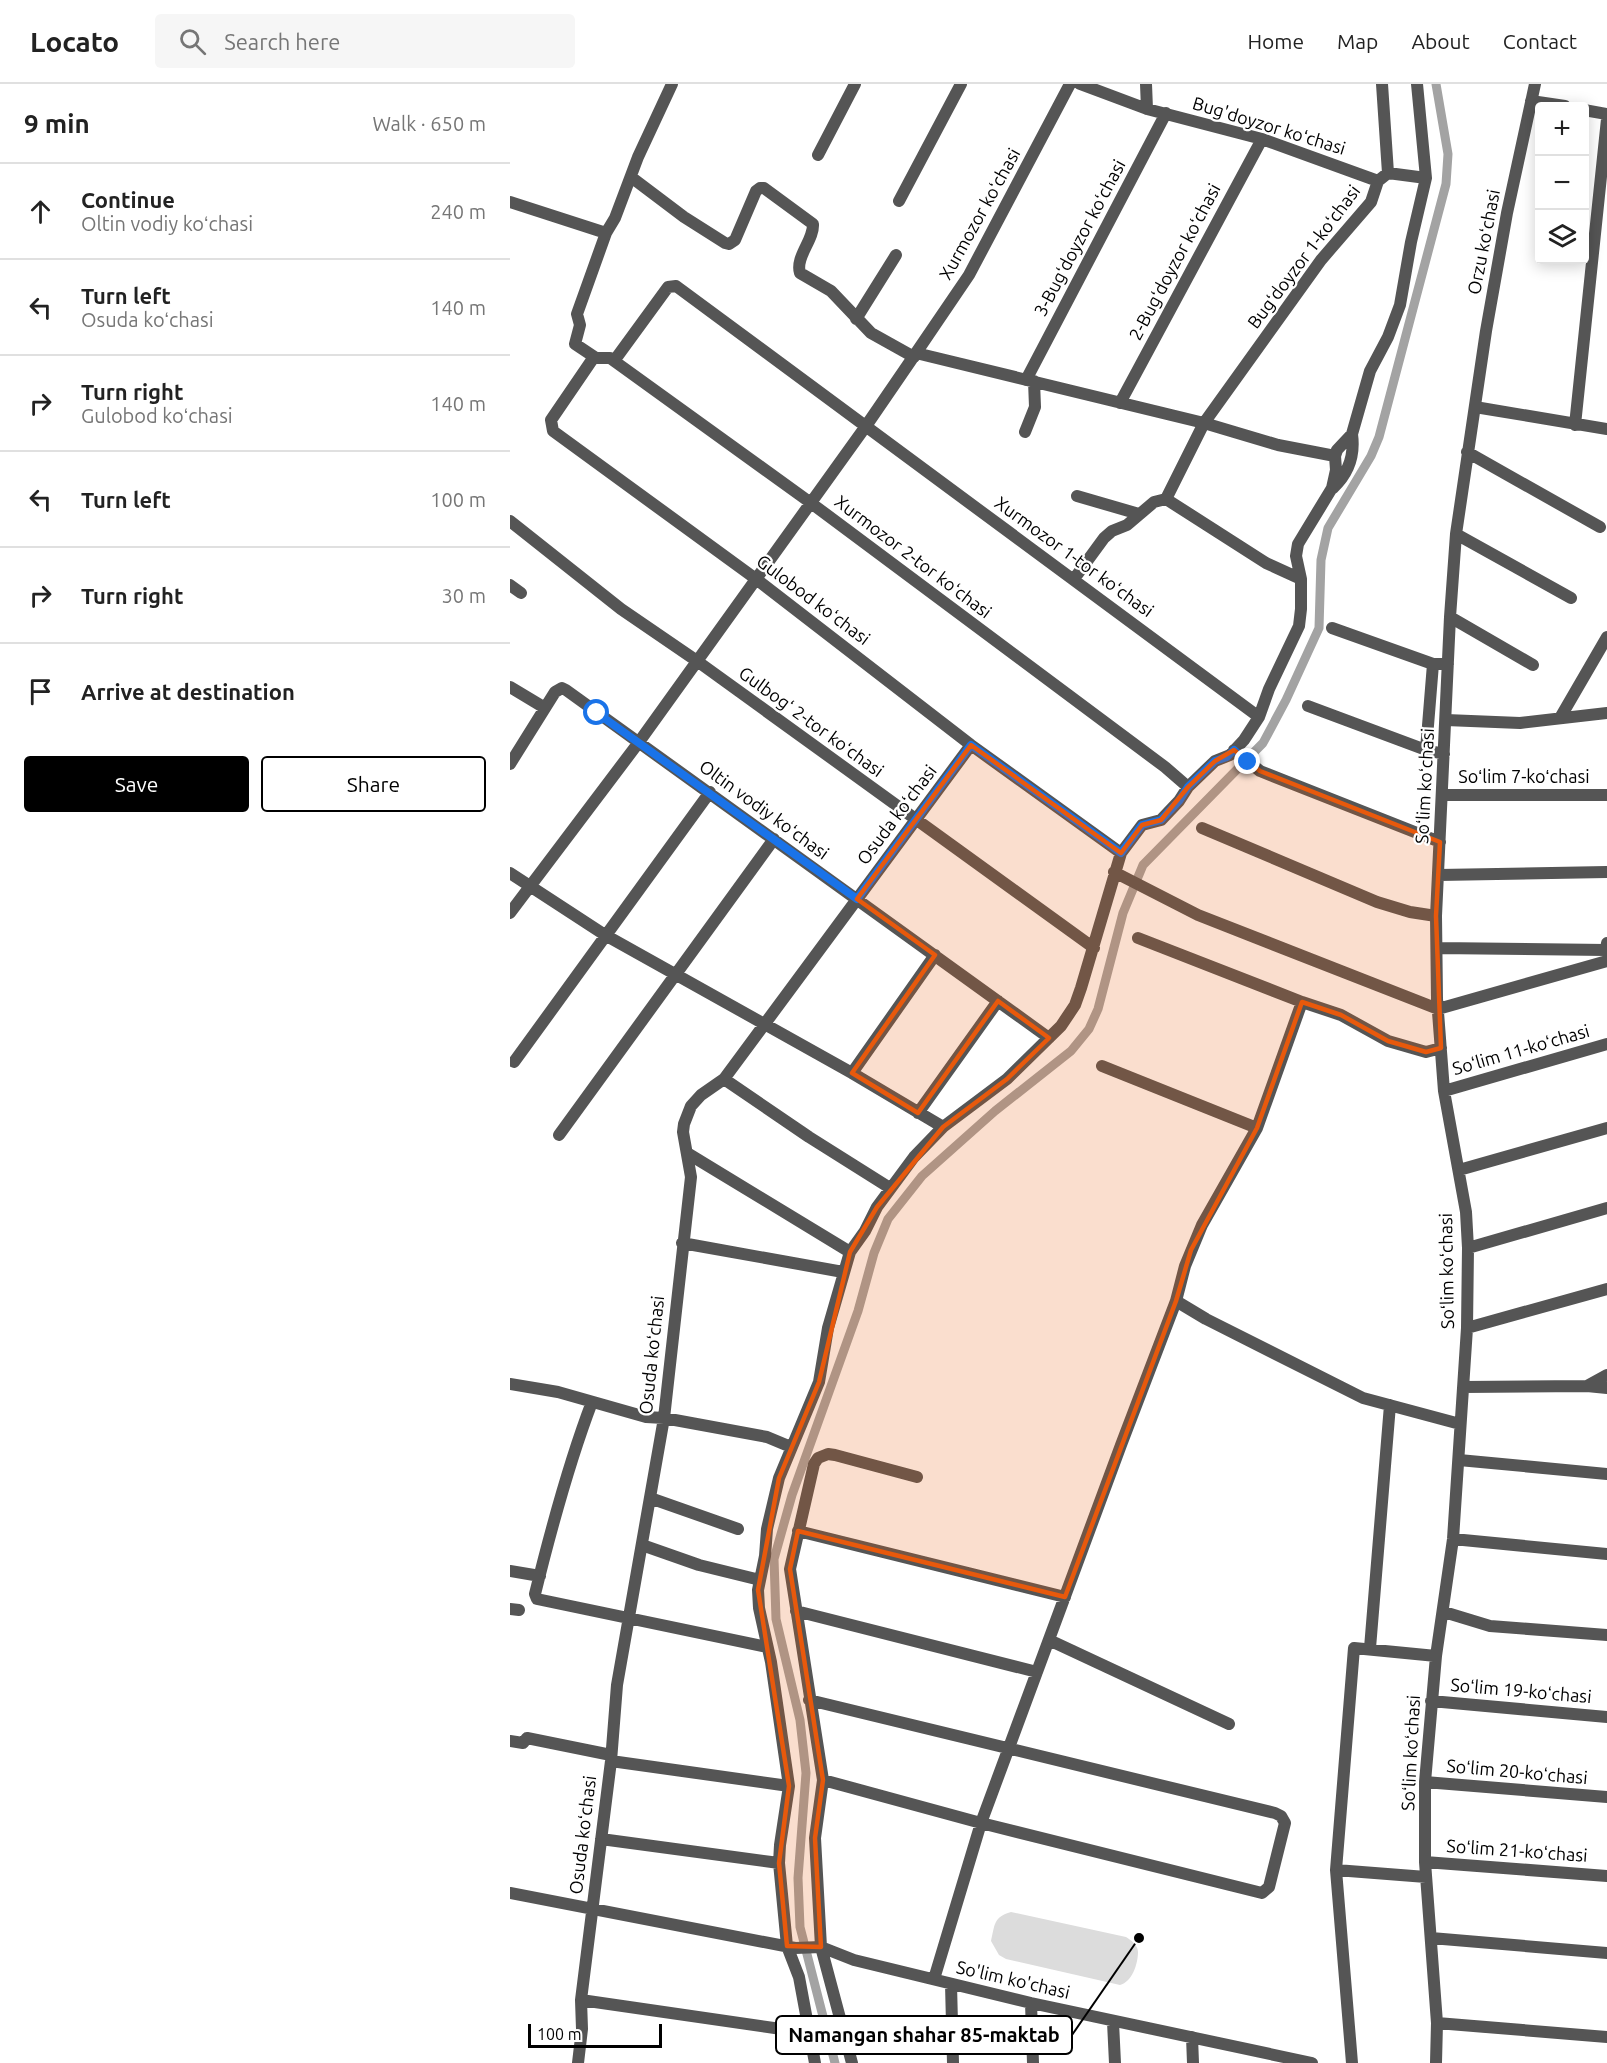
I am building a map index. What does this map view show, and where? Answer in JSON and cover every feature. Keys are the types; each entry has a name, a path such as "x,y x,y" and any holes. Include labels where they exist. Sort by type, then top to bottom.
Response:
{"street":[{"path":"614,361 608,357 594,357 576,344 580,325 577,314 606,233 615,218 638,157 672,84"},
{"path":"818,155 855,84"},
{"path":"899,201 961,84"},
{"name":"Xurmozor koʻchasi","path":"510,913 697,662 915,355 969,275 1070,84"},
{"name":"Bug'doyzor koʻchasi","path":"1080,84 1147,109 1262,139 1383,177"},
{"path":"1146,84 1147,109"},
{"path":"1382,84 1383,177 1426,178"},
{"path":"814,2063 799,1977 791,1947 779,1863 789,1786 759,1608 758,1590 767,1529 779,1478 819,1382 824,1346 850,1252 865,1231 877,1207 914,1157 943,1128 1007,1079 1061,1026 1075,1005 1117,874 1121,853 1142,825 1161,820 1179,801 1188,787 1215,761 1236,752 1259,717 1269,689 1299,626 1301,609 1300,579 1296,556 1298,544 1332,489 1346,474 1350,465 1352,434 1370,371 1388,338 1400,305 1411,242 1426,178 1417,84"},
{"name":"Orzu koʻchasi","path":"1475,407 1507,213 1535,84"},
{"path":"1531,101 1538,102"},
{"path":"1589,111 1607,114"},
{"name":"3-Bugʻdoyzor koʻchasi","path":"1030,380 1166,114"},
{"path":"1575,425 1607,119"},
{"name":"2-Bugʻdoyzor koʻchasi","path":"1120,403 1262,139"},
{"path":"631,177 684,217 729,244 735,240 756,191 764,188 813,224 812,233 799,265 800,273 831,291 871,333 915,355 1030,380 1204,423 1278,446 1335,456"},
{"name":"Bugʻdoyzor 1-koʻchasi","path":"1166,499 1204,423 1321,260 1371,202 1383,177"},
{"path":"510,202 606,233"},
{"path":"856,319 896,255"},
{"name":"Xurmozor 1-tor koʻchasi","path":"614,361 668,287 676,286 1259,717"},
{"name":"Gulobod koʻchasi","path":"594,357 551,420 553,431 756,579 971,745 1121,853"},
{"name":"Xurmozor 2-tor koʻchasi","path":"614,361 811,503 1165,767 1188,787"},
{"path":"1025,432 1035,407 1030,380"},
{"path":"1475,407 1607,429"},
{"name":"Soʻlim koʻchasi","path":"1436,2063 1437,2023 1425,1862 1425,1782 1436,1656 1453,1539 1467,1328 1468,1248 1466,1212 1444,1091 1438,1009 1436,916 1456,534 1475,407"},
{"path":"1332,489 1336,470 1335,456 1340,446 1352,434"},
{"path":"1467,452 1600,527"},
{"path":"1077,496 1139,514"},
{"path":"1074,579 1104,538 1112,531 1127,525 1154,502 1166,499 1266,563 1300,579"},
{"name":"Gulbogʻ 2-tor koʻchasi","path":"510,521 621,609 1094,948"},
{"path":"1456,534 1571,597"},
{"path":"510,585 521,593"},
{"path":"1450,617 1533,665"},
{"path":"1332,628 1433,664 1448,664"},
{"path":"1560,718 1607,637"},
{"path":"1426,750 1433,664"},
{"path":"510,687 545,708"},
{"name":"Oltin vodiy koʻchasi","path":"510,764 555,692 561,688 639,741 1049,1038"},
{"path":"1308,706 1426,750 1444,754"},
{"path":"1446,720 1520,723 1607,713"},
{"name":"Osuda koʻchasi","path":"578,2063 582,2029 581,2000 611,1758 617,1685 664,1418 691,1177 683,1132 687,1116 701,1095 724,1079 971,745"},
{"path":"1236,752 1260,771 1440,842"},
{"path":"514,1062 710,792"},
{"name":"Soʻlim 7-koʻchasi","path":"1442,795 1607,795"},
{"path":"1202,828 1377,902 1410,912 1436,916"},
{"path":"559,1135 774,839"},
{"path":"1439,875 1607,872"},
{"path":"510,873 605,935 852,1072 943,1128"},
{"path":"1117,874 1198,915 1438,1009 1607,951"},
{"path":"1138,938 1341,1015 1388,1041 1426,1052 1441,1048"},
{"path":"1437,948 1607,951"},
{"path":"852,1072 935,955"},
{"path":"918,1113 998,1001"},
{"path":"934,1979 981,1823 1176,1301 1185,1266 1202,1225 1257,1128 1302,1002"},
{"name":"Soʻlim 11-koʻchasi","path":"1444,1091 1607,1044"},
{"path":"1102,1066 1257,1128"},
{"path":"724,1079 809,1137 890,1188"},
{"path":"1459,1170 1607,1128"},
{"path":"687,1154 850,1252"},
{"path":"1468,1248 1607,1208"},
{"path":"682,1243 843,1272"},
{"path":"1467,1328 1607,1289"},
{"path":"1176,1301 1206,1319 1363,1398 1460,1424"},
{"path":"1587,1386 1607,1375"},
{"path":"510,1384 558,1392 646,1418 664,1418 767,1437 791,1447"},
{"path":"1463,1387 1587,1386 1607,1388"},
{"path":"592,1402 571,1458 553,1518 535,1594 538,1600 767,1647"},
{"path":"1370,1648 1390,1405"},
{"path":"852,2063 817,1946 815,1838 823,1780 790,1569 814,1464 822,1455 835,1455 917,1477"},
{"path":"1459,1460 1607,1474"},
{"path":"650,1498 738,1529"},
{"path":"798,1531 1065,1597"},
{"path":"1453,1539 1607,1554"},
{"path":"642,1545 699,1565 760,1580"},
{"path":"510,1571 540,1576"},
{"path":"796,1611 1037,1672"},
{"path":"1444,1612 1490,1626 1607,1635"},
{"path":"1049,1640 1229,1724"},
{"path":"1352,2063 1336,1870 1354,1648 1436,1656"},
{"path":"809,1700 1281,1816 1285,1823 1269,1887 1262,1893 981,1823 823,1780"},
{"name":"Soʻlim 19-koʻchasi","path":"1431,1701 1607,1717"},
{"path":"510,1741 523,1743 527,1738 611,1758 789,1786"},
{"name":"Soʻlim 20-koʻchasi","path":"1425,1782 1607,1797"},
{"path":"601,1839 779,1863"},
{"name":"Soʻlim 21-koʻchasi","path":"1425,1862 1607,1876"},
{"path":"1336,1870 1426,1877"},
{"path":"510,1893 791,1947 817,1946"},
{"path":"1431,1938 1607,1953"},
{"name":"So'lim ko'chasi","path":"817,1946 854,1960 1113,2022 1192,2037 1272,2060 1312,2063"},
{"path":"951,1984 953,2063"},
{"path":"581,2000 809,2033"},
{"path":"1031,2003 1033,2063"},
{"path":"1113,2022 1114,2063"},
{"path":"1437,2023 1607,2037"},
{"path":"1192,2037 1193,2063"}],"highlighted area":[{"path":"971,745 1121,853 1142,825 1161,820 1188,787 1215,761 1234,750 1260,771 1440,842 1436,916 1441,1048 1426,1052 1388,1041 1341,1015 1302,1002 1257,1128 1191,1250 1176,1301 1065,1597 798,1531 790,1569 823,1780 815,1838 821,1947 787,1946 779,1863 789,1786 758,1590 779,1478 819,1382 850,1252 877,1207 943,1127 1007,1079 1049,1038 998,1001 918,1113 852,1073 935,955 857,899"}],"shaded area":[{"path":"1011,1912 1126,1937 1138,1949 1134,1972 1120,1985 1006,1959 999,1955 991,1941 998,1919"}],"waterway":[{"path":"835,2063 800,1927 798,1878 806,1773 800,1720 776,1619 774,1559 792,1495 858,1311 874,1253 888,1219 922,1176 995,1111 1071,1051 1089,1029 1098,1009 1123,913 1143,865 1263,743 1286,700 1319,628 1321,560 1328,528 1371,456 1379,437 1446,184 1448,154 1436,84"}],"place":[{"name":"Namangan shahar 85-maktab","path":"1139,1938"}],"route":[{"path":"597,713 857,899 971,745 1121,853 1142,825 1161,820 1179,801 1188,787 1215,761 1227,757 1234,750 1248,762"}]}
